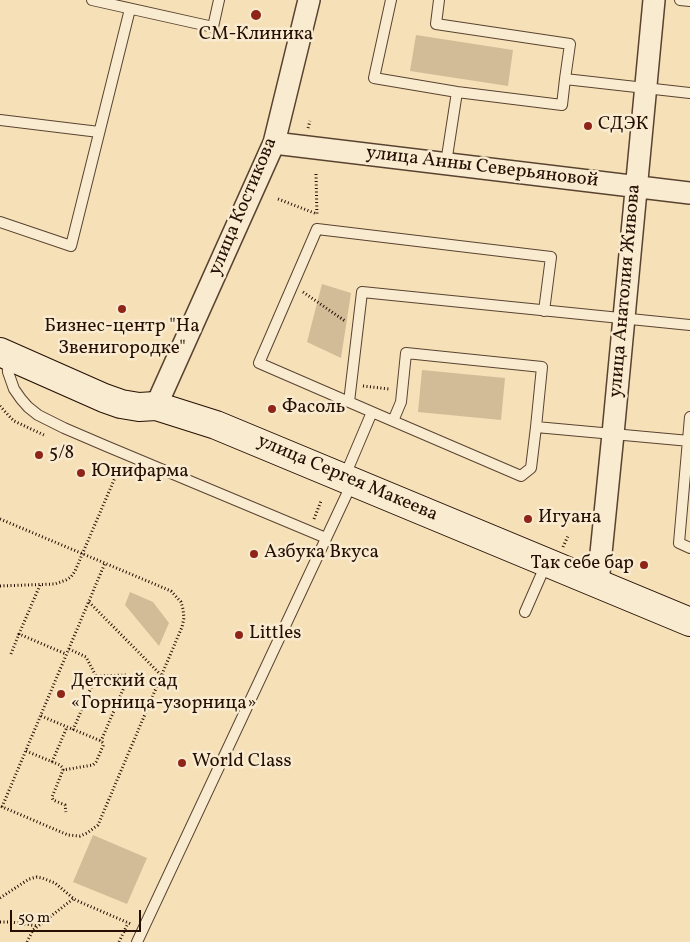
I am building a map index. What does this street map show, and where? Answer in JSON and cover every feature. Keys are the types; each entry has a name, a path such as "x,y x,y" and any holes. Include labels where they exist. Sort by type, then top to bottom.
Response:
{"street":[{"name":"улица Костикова","path":"156,406 274,143 310,0"},
{"name":"улица Анатолия Живова","path":"598,583 654,0"},
{"name":"улица Анны Северьяновой","path":"274,143 690,193"},
{"name":"улица Сергея Макеева","path":"3,353 104,398 139,407 156,406 216,425 348,480 555,555 598,583 690,622"}],"lane":[{"path":"92,0 213,27 219,0"},
{"path":"391,0 374,78 457,92 562,105 570,44 436,24 439,0"},
{"path":"680,0 690,1"},
{"path":"0,222 71,246 130,8"},
{"path":"565,79 690,93"},
{"path":"446,163 457,92"},
{"path":"0,120 100,132"},
{"path":"393,421 401,402 406,354 542,367 531,468 521,476 372,412 259,363 317,229 551,257 544,310"},
{"path":"349,402 362,292 690,325"},
{"path":"3,353 14,388 28,407 38,415 125,454 326,538"},
{"path":"137,942 326,538 372,412"},
{"path":"690,417 679,543 690,548"},
{"path":"536,427 689,440"},
{"path":"525,612 555,555"}],"path":[{"path":"316,174 317,229"},
{"path":"278,199 317,214"},
{"path":"293,285 358,330"},
{"path":"351,384 402,390"},
{"path":"0,586 55,584 66,580 75,571 125,454"},
{"path":"0,519 105,563 171,591 181,602 183,609 182,627 102,818 98,825 87,833 80,836 68,835 1,806 105,563"},
{"path":"555,555 568,536"},
{"path":"11,654 40,585"},
{"path":"88,602 162,676"},
{"path":"19,634 66,654"},
{"path":"69,649 86,657 96,676 74,730"},
{"path":"63,770 94,764 103,746 101,741 128,678 126,675 96,676"},
{"path":"41,716 101,741"},
{"path":"52,762 67,727"},
{"path":"26,751 61,766 63,770"},
{"path":"63,770 52,797 53,800 64,805 66,812"},
{"path":"0,898 29,879 42,878 55,883 74,899 143,929"},
{"path":"27,942 33,930 74,899"},
{"path":"0,922 38,926"},
{"path":"119,942 128,923"}],"shaded area":[{"path":"416,35 513,50 508,86 410,71"},
{"path":"322,284 351,293 341,358 307,342"},
{"path":"422,370 505,378 501,420 418,412"},
{"path":"130,592 153,602 169,623 159,646 125,605"},
{"path":"93,835 147,858 127,904 73,882"}],"place":[{"name":"СМ-Клиника","path":"256,15"},
{"name":"СДЭК","path":"588,126"},
{"name":"Бизнес-центр \"На Звенигородке\"","path":"122,309"},
{"name":"Фасоль","path":"272,409"},
{"name":"5/8","path":"39,455"},
{"name":"Юнифарма","path":"81,473"},
{"name":"Игуана","path":"528,519"},
{"name":"Азбука Вкуса","path":"254,554"},
{"name":"Так себе бар","path":"644,565"},
{"name":"Littles","path":"239,635"},
{"name":"Детский сад «Горница-узорница»","path":"61,694"},
{"name":"World Class","path":"182,763"}]}
